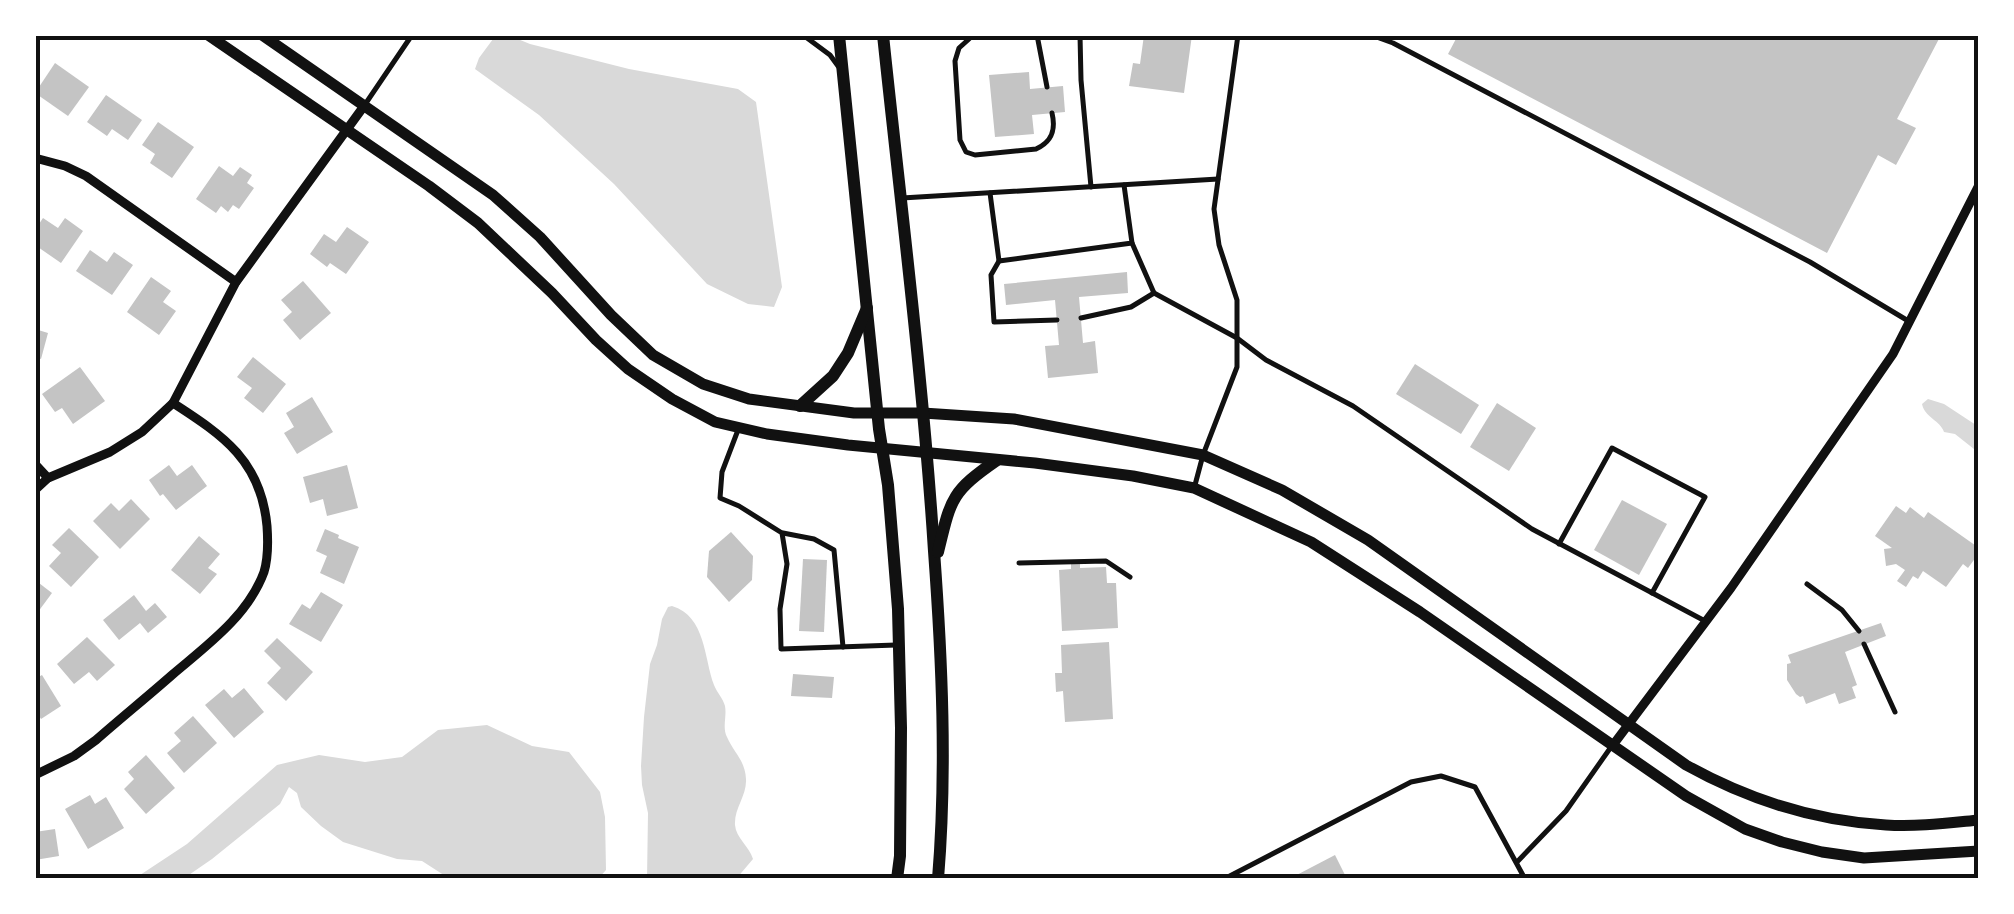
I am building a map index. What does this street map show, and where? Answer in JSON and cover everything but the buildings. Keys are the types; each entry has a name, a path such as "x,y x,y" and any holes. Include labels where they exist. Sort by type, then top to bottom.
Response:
{"main road":[{"path":"839,35 888,484 901,728 897,879"},
{"path":"883,35 927,454 941,645 943,740 938,879"},
{"path":"800,406 833,376 848,353 868,305"},
{"path":"935,564 957,492 998,460"}],"street":[{"path":"208,35 478,223 628,369 715,422 766,434 1133,476 1194,488 1312,542 1686,796 1745,828 1782,842 1864,858 1979,851"},
{"path":"262,35 493,195 540,237 611,316 653,355 703,384 749,399 854,413 1014,419 1203,455 1282,490 1368,540 1686,765 1723,786 1790,808 1886,826 1979,820"},
{"path":"35,490 48,478 110,452 142,432 174,403 236,282 364,106"},
{"path":"35,158 86,176 236,282"},
{"path":"1613,745 1706,622 1893,354 1979,186"},
{"path":"35,775 96,740 223,631 248,602 264,570 268,540 265,502 250,470 234,447 174,403"},
{"path":"35,464 48,478"}],"lane":[{"path":"364,106 412,35"},
{"path":"803,35 830,55 842,71"},
{"path":"1037,35 1047,87"},
{"path":"1054,35 1080,36 1090,187"},
{"path":"1194,488 1237,368 1236,300 1218,245 1214,209 1238,35"},
{"path":"1371,35 1810,262 1910,322"},
{"path":"969,39 959,48 955,61 960,140 966,152 975,156 1036,149 1052,136 1052,113"},
{"path":"900,198 1218,179"},
{"path":"1124,185 1132,243 1154,292 1237,338 1266,360 1353,406 1532,530 1706,622"},
{"path":"990,193 999,261 991,275 994,322 1057,320"},
{"path":"999,261 1132,243"},
{"path":"1081,318 1131,307 1154,292"},
{"path":"739,427 722,472 720,498 782,533 814,539 834,550 843,647"},
{"path":"1559,544 1612,448 1658,472 1705,497 1652,593"},
{"path":"782,533 787,564 780,609 782,649 899,645"},
{"path":"1019,563 1106,561 1130,577"},
{"path":"1807,584 1842,610 1859,631"},
{"path":"1864,644 1895,712"},
{"path":"1516,862 1566,811 1613,745"},
{"path":"1224,879 1411,782 1441,776 1475,787 1525,879"}],"shaded area":[{"path":"496,35 629,69 738,89 756,102 782,287 774,307 748,304 707,284 614,184 539,115 475,69"},
{"path":"1928,399 1944,404 1979,427 1979,453 1955,434 1944,432 1924,409 1922,404"},
{"path":"672,606 683,611 698,629 714,685 725,706 726,733 745,772 746,785 735,825 753,859 736,879 647,879 648,813 641,766 644,717 650,664 662,619"},
{"path":"487,725 532,746 569,752 600,792 605,817 606,870 598,879 450,879 422,861 397,859 343,842 301,807 297,793 289,787 280,804 183,879 134,879 187,844 277,765 319,755 365,762 402,757 438,730"}]}
